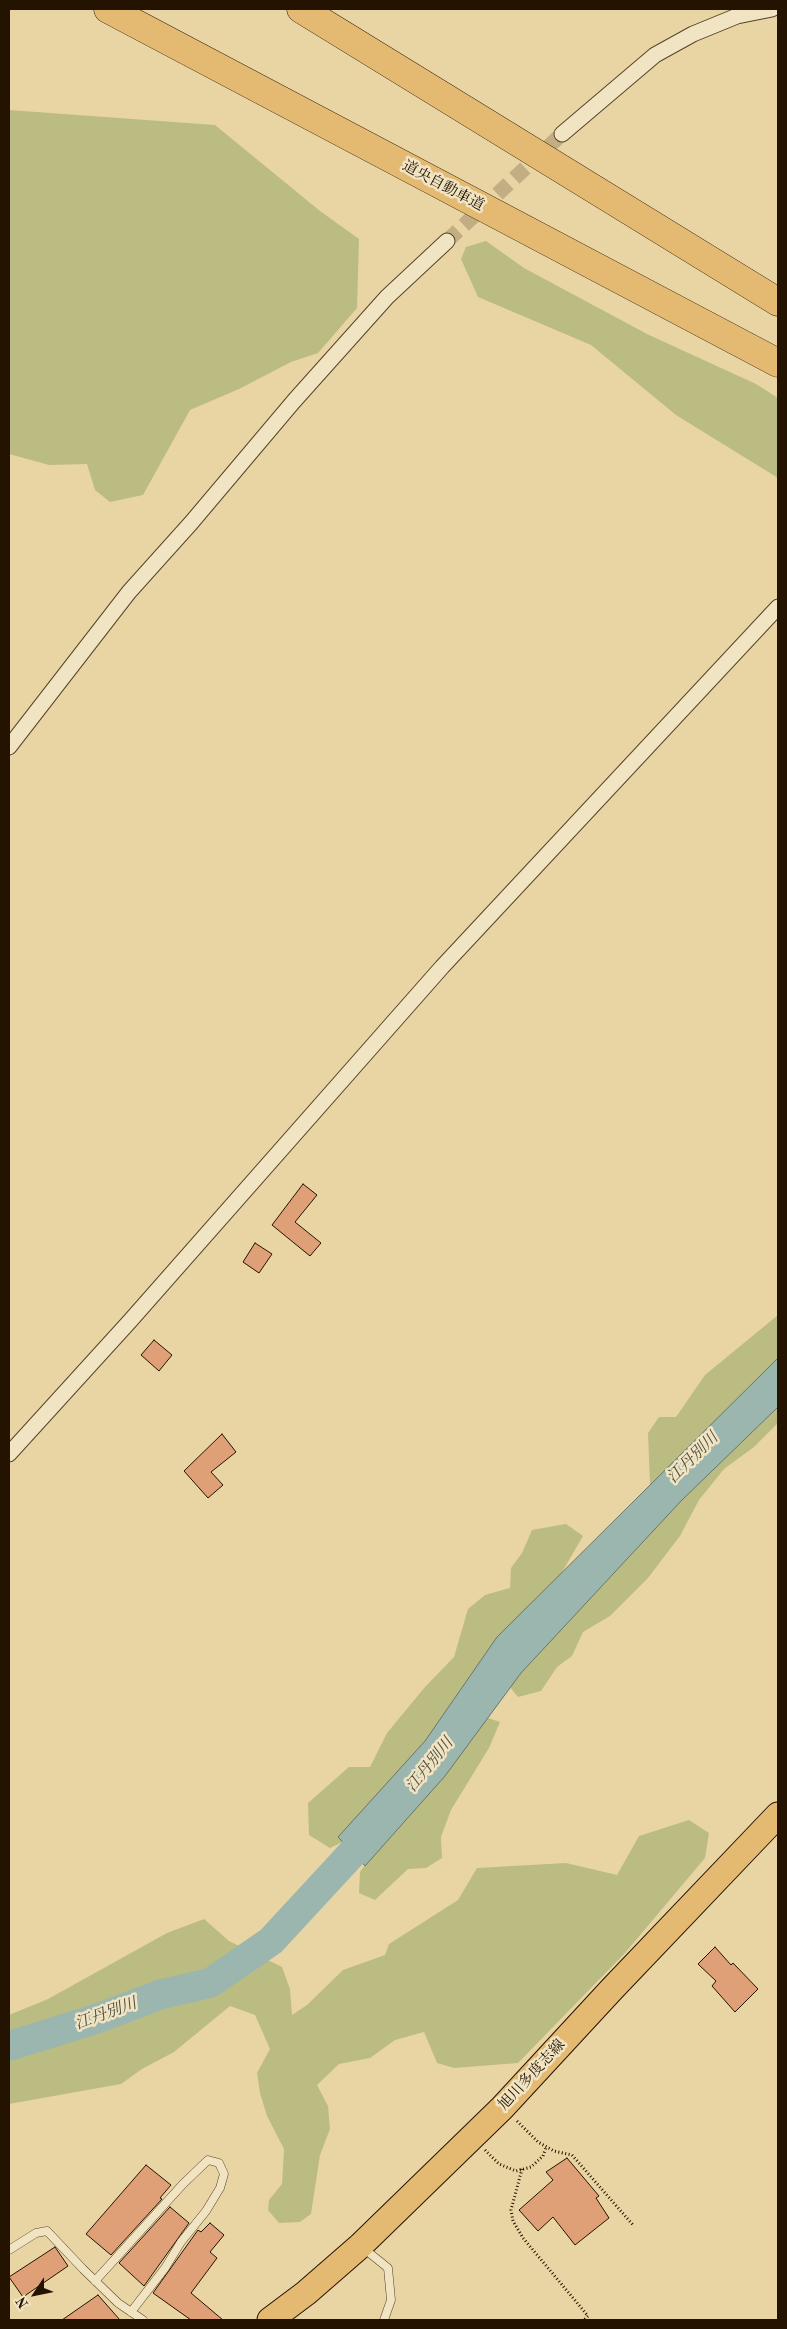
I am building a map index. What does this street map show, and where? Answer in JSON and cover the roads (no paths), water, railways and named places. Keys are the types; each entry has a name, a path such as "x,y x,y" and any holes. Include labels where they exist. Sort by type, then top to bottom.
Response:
{"highway":[{"name":"道央自動車道","path":"108,9 778,363"},
{"path":"300,9 778,302"}],"main road":[{"name":"旭川多度志線","path":"270,2320 306,2293 360,2246 502,2108 612,1988 778,1815"}],"street":[{"path":"562,134 655,55 693,34 737,16 772,9"},
{"path":"9,747 129,592 191,523 294,401 387,297 447,241"},
{"path":"9,1454 130,1321 442,967 778,606"}],"lane":[{"path":"95,2281 183,2184 208,2160 219,2163 224,2174 220,2188 206,2210 180,2242 165,2268 131,2312"},
{"path":"9,2250 36,2233 47,2231 95,2281 143,2320"},
{"path":"360,2246 388,2268 391,2300 384,2320"}],"water":[{"path":"778,1358 778,1407 681,1501 521,1673 445,1776 365,1866 338,1837 425,1741 497,1637"}],"waterway":[{"name":"江丹別川","path":"9,2046 96,2019 162,1994 210,1983 271,1941 381,1822"}],"tunnel":[{"path":"447,241 562,134"}]}
